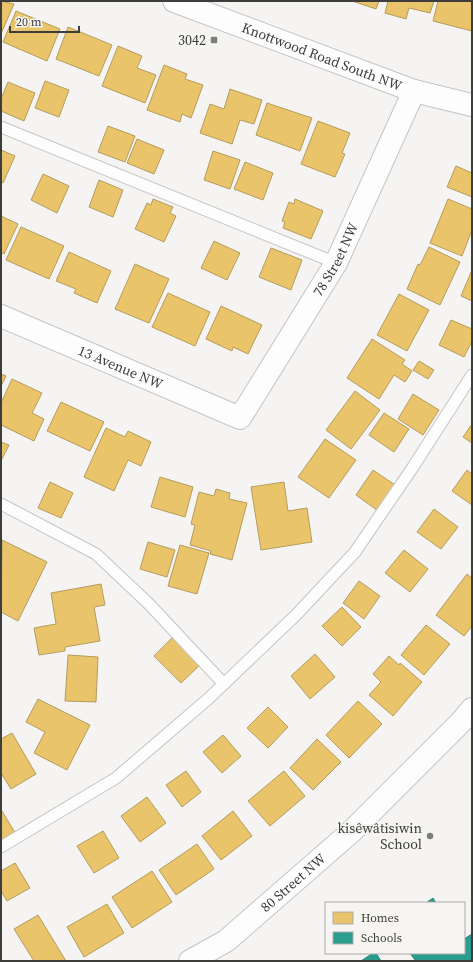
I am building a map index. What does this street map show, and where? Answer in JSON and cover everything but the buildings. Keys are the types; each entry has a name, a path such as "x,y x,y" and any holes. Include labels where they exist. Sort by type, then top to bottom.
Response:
{"street":[{"name":"Knottwood Road South NW","path":"174,1 414,91 472,105"},
{"name":"78 Street NW","path":"240,418 336,263 414,91"},
{"name":"13 Avenue NW","path":"1,316 240,418"},
{"name":"80 Street NW","path":"190,961 226,941 351,832 461,722 472,709"}],"lane":[{"path":"1,128 336,263"},
{"path":"1,847 116,778 224,684 296,616 355,552 413,467 472,375"},
{"path":"1,504 96,554 149,604 224,684"}],"place":[{"name":"3042","path":"214,40"},
{"name":"kisêwâtisiwin School","path":"430,836"}]}
